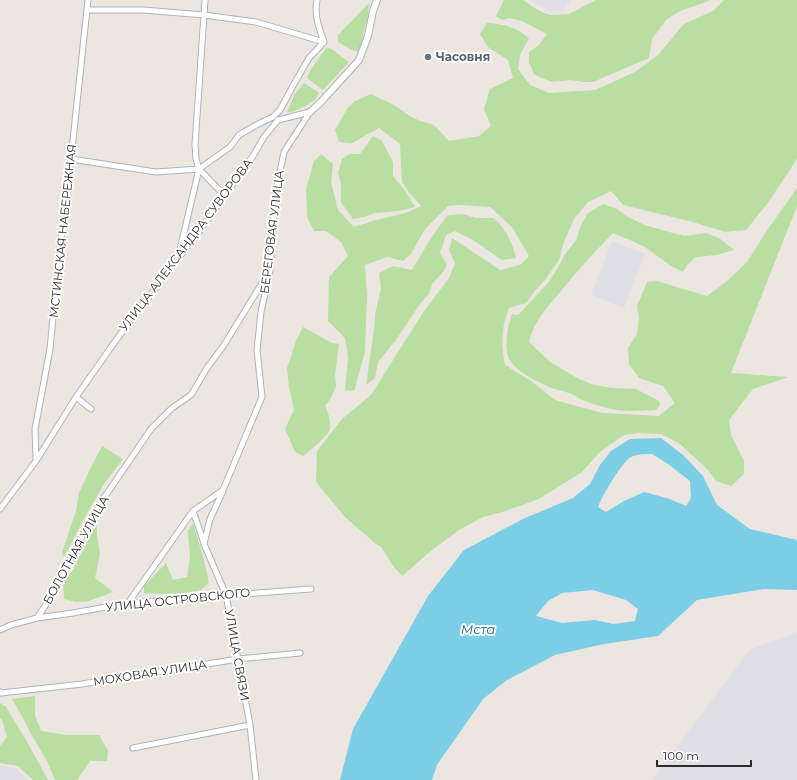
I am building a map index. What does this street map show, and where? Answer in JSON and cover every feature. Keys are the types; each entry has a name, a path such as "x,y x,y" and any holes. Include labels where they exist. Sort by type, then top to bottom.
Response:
{"street":[{"name":"МСТИНСКАЯ НАБЕРЕЖНАЯ","path":"36,460 35,429 50,349 59,254 88,0"},
{"path":"205,0 194,145 199,169 225,196"},
{"path":"317,0 317,21 324,42"},
{"name":"УЛИЦА АЛЕКСАНДРА СУВОРОВА","path":"0,509 36,460 76,397 119,336 225,196 253,156 264,137 278,120 310,112 359,60 368,36 373,11 377,0"},
{"path":"87,10 143,10 204,15 256,22 324,42"},
{"path":"71,158 156,172 199,169 230,147 239,135 273,117 280,110 309,58 324,42"},
{"name":"БЕРЕГОВАЯ УЛИЦА","path":"223,490 262,397 257,350 261,312 270,271 275,196 284,152 310,112"},
{"path":"178,260 199,169"},
{"name":"БОЛОТНАЯ УЛИЦА","path":"37,618 51,597 94,511 151,429 172,408 191,395 270,271"},
{"path":"76,397 91,409"},
{"path":"128,603 193,511 223,490"},
{"path":"204,544 210,519 223,490"},
{"name":"УЛИЦА СВЯЗИ","path":"193,511 204,544 226,595 250,725 256,780"},
{"name":"УЛИЦА ОСТРОВСКОГО","path":"0,630 11,625 37,618 128,603 311,589"},
{"name":"МОХОВАЯ УЛИЦА","path":"0,693 82,684 238,659 300,654"},
{"path":"133,748 250,725"}],"shaded area":[{"path":"530,0 572,0 561,11 550,11"},
{"path":"612,241 645,254 624,308 591,295"},
{"path":"797,632 797,780 652,780 749,650"},
{"path":"0,766 16,768 28,780 0,780"}],"green space":[{"path":"504,0 523,0 542,12 550,15 569,14 596,0 710,0 680,11 666,20 652,39 649,58 593,82 570,80 553,82 534,74 529,62 529,52 539,45 547,34 522,21 509,18 502,20 496,16"},
{"path":"724,0 797,0 797,159 767,204 746,230 725,232 693,222 623,205 611,191 588,202 574,219 564,242 559,260 545,280 526,303 509,308 504,323 502,343 505,365 531,381 555,400 602,413 659,416 675,403 663,386 639,378 629,364 628,348 637,334 639,318 637,306 647,282 657,281 707,296 726,282 747,262 797,188 797,206 731,373 788,377 753,389 729,420 731,435 744,461 744,474 731,486 716,481 708,470 680,444 661,434 639,433 624,435 600,452 582,472 539,499 483,517 459,530 432,550 402,576 393,566 381,547 345,517 316,482 317,451 342,419 371,395 424,311 449,278 455,263 449,250 452,238 500,270 520,265 529,256 512,227 490,207 461,205 448,206 425,229 411,254 403,261 387,257 365,265 367,295 365,352 354,391 345,390 348,357 345,338 328,321 329,277 348,256 341,242 326,231 314,231 307,217 306,189 314,161 321,154 333,164 331,182 338,210 354,227 406,213 421,206 402,182 400,144 379,128 352,143 339,142 335,130 347,109 355,101 371,94 394,105 420,121 434,125 449,141 479,136 491,126 484,109 490,89 513,78 508,60 488,47 480,34 487,23 510,27 529,38 520,55 518,69 530,85 549,93 595,90 635,72 658,55 684,24 713,11"},
{"path":"369,3 368,15 359,52 338,42 338,35"},
{"path":"327,47 349,62 323,90 307,78 311,69"},
{"path":"304,83 319,93 315,100 292,112 287,112 295,94"},
{"path":"373,136 382,141 393,162 393,176 406,192 415,207 398,211 375,213 353,219 341,202 341,184 338,173 342,159 350,154 360,154"},
{"path":"603,204 617,209 626,216 645,225 665,231 685,236 706,233 719,238 734,250 716,255 696,257 688,264 683,272 671,266 645,247 613,233 565,286 535,326 529,342 550,362 579,379 594,385 636,389 659,401 660,404 657,410 617,410 584,401 572,394 554,389 528,376 515,367 508,356 506,340 512,314 518,315 549,282 565,254 577,239 579,230 587,214"},
{"path":"462,214 476,218 494,218 508,236 513,246 516,258 502,260 473,240 455,231 446,235 440,253 447,265 444,271 432,284 429,294 378,362 375,378 366,385 375,314 381,289 379,273 393,266 412,270 433,235 448,215"},
{"path":"303,327 332,343 339,344 335,374 336,386 331,398 325,406 330,419 330,428 323,439 303,456 295,452 285,429 294,410 287,368 296,341"},
{"path":"102,446 123,459 104,484 64,557 62,553 76,511 79,493"},
{"path":"97,523 100,554 95,578 113,592 89,601 76,602 64,599 63,585 74,568"},
{"path":"193,523 209,583 201,590 183,593 144,593 144,586 166,563 173,580 187,577 190,556 188,531"},
{"path":"35,696 35,715 41,731 66,735 99,735 108,751 107,761 90,761 77,780 55,780 47,761 12,699"},
{"path":"0,703 6,707 48,780 33,780 18,766 0,763 0,746 7,737 0,718"}],"water":[{"name":"Мста","path":"661,438 683,455 703,476 717,505 750,529 797,540 797,590 764,589 697,600 658,636 604,644 555,655 507,680 483,699 437,765 432,780 340,780 353,729 428,596 464,550 525,518 573,498 590,484 600,465 611,451 630,439","holes":["652,454 690,481 691,498 686,506 667,498 644,492 624,501 606,512 598,507 613,478 629,459 633,456","593,590 626,600 638,609 635,621 613,624 595,620 562,623 536,616 548,601 562,593"]}],"place":[{"name":"Часовня","path":"428,57"}]}
